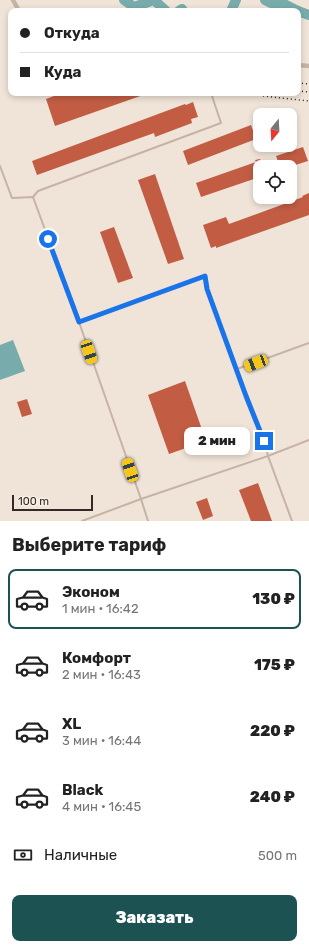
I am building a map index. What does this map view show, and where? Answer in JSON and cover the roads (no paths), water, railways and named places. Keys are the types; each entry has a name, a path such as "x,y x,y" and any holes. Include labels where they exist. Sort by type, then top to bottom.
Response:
{"lane":[{"path":"0,166 12,198 33,197 38,191 221,123 213,96"},
{"path":"33,197 79,322 148,521"},
{"path":"79,322 205,276 207,289 246,396 263,435 268,456 292,521"},
{"path":"237,370 309,343"},
{"path":"82,521 141,499 268,456 309,440"}],"water":[{"path":"13,340 25,371 0,380 0,345"}],"waterway":[{"path":"124,0 134,7 154,0 163,8"},
{"path":"232,8 236,0"},
{"path":"265,0 271,3 284,4 292,8"},
{"path":"301,12 309,15"}],"railway":[{"path":"301,83 309,84"},
{"path":"301,91 309,92"},
{"path":"263,96 309,101"}]}
